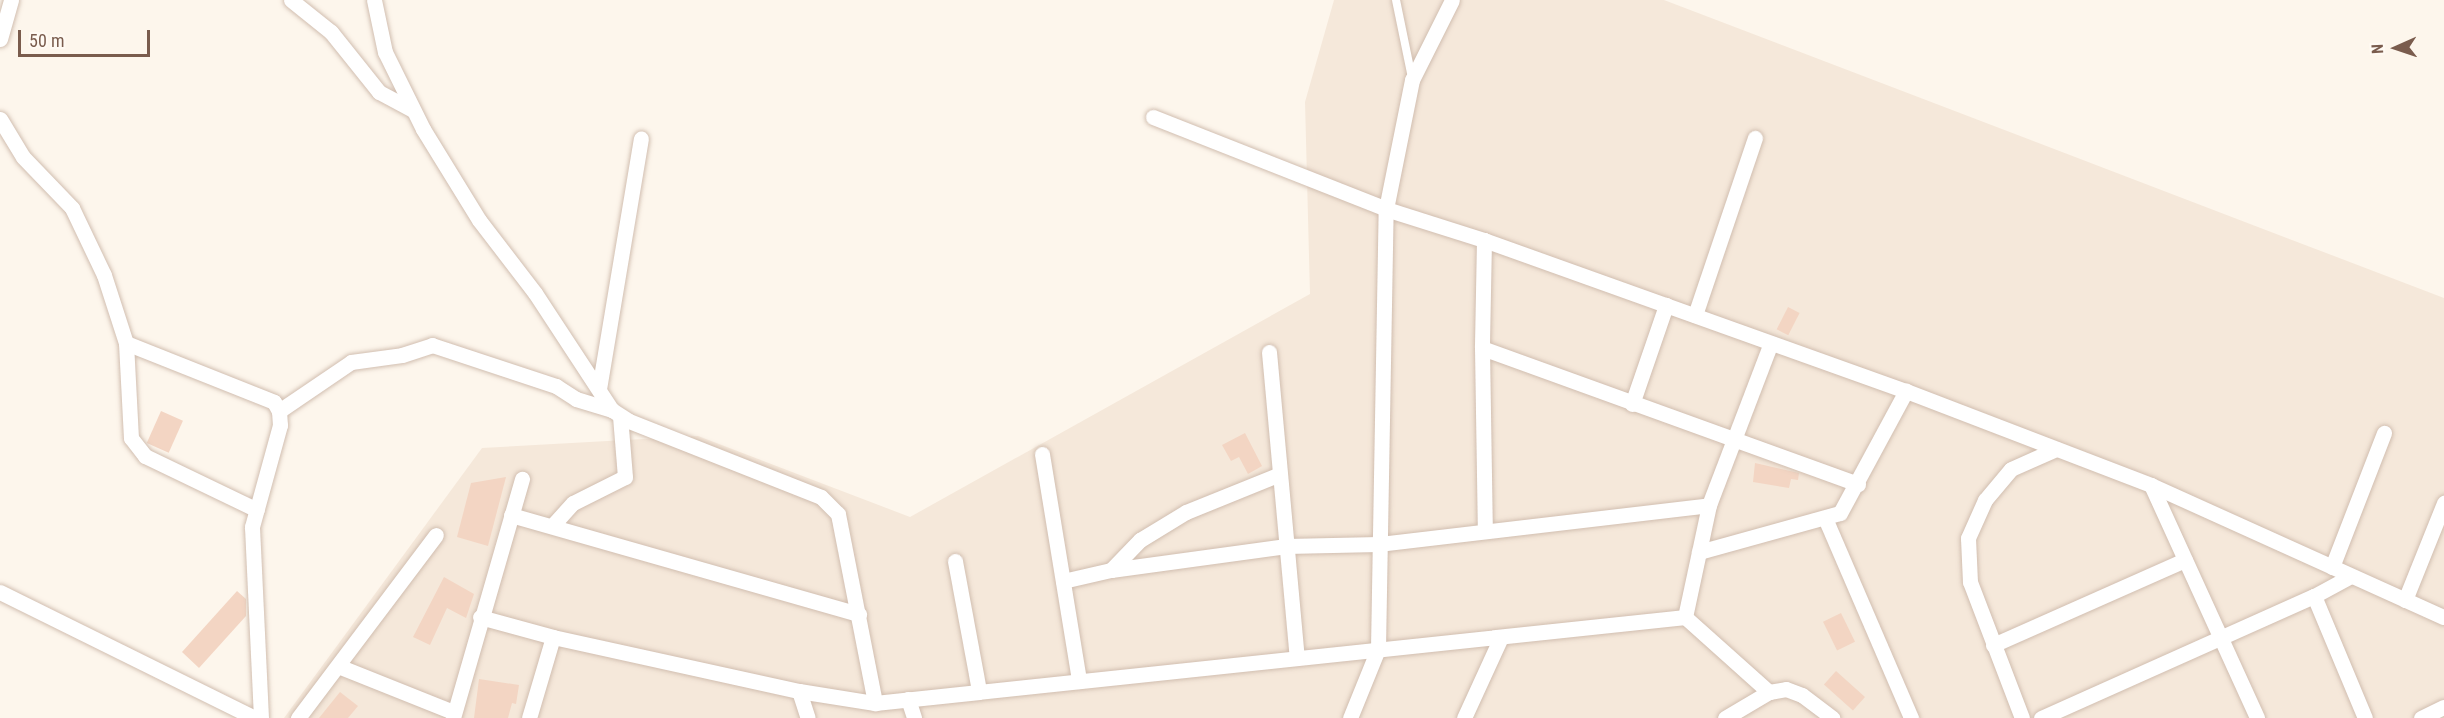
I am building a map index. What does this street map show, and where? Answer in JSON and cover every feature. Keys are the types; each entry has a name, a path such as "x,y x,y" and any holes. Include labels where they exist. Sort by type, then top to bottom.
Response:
{"street":[{"path":"0,39 11,0"},
{"path":"291,0 331,32 379,92 413,110"},
{"path":"374,0 385,52 413,110 479,220 535,292 616,413 625,477 573,503 552,526"},
{"path":"1350,718 1378,649 1386,209 1412,80 1452,0"},
{"path":"1154,117 1386,209 1484,240 1906,391 2151,485 2444,617"},
{"path":"0,119 23,157 72,208 104,275 126,343 131,438 145,456 257,510"},
{"path":"599,389 640,138"},
{"path":"1695,315 1755,138"},
{"path":"1484,240 1482,348 1485,531"},
{"path":"1632,404 1666,305"},
{"path":"126,343 274,402 279,411 280,425 252,527 261,718"},
{"path":"1685,617 1710,506 1771,343"},
{"path":"279,411 351,362 402,355 432,345 556,386 576,399 616,413 821,497 838,514 875,703"},
{"path":"1482,348 1858,484"},
{"path":"1269,352 1297,658"},
{"path":"1699,552 1840,513 1858,484 1906,391"},
{"path":"2332,567 2384,433"},
{"path":"2022,718 1970,582 1968,538 1985,500 2011,469 2056,449"},
{"path":"1042,454 1079,681"},
{"path":"1111,570 1140,540 1186,512 1280,474"},
{"path":"338,666 453,715 522,479"},
{"path":"2151,485 2257,718"},
{"path":"2405,600 2444,503"},
{"path":"1064,581 1111,570 1287,546 1379,544 1710,506"},
{"path":"512,515 859,614"},
{"path":"1825,518 1911,718"},
{"path":"298,718 436,535"},
{"path":"1993,645 2185,560"},
{"path":"955,561 979,691"},
{"path":"2041,718 2220,636 2314,596 2352,576"},
{"path":"0,592 255,718"},
{"path":"2314,596 2365,718"},
{"path":"480,617 553,637 799,691 875,703 1685,617 1769,692"},
{"path":"529,718 553,637"},
{"path":"1464,718 1501,637"},
{"path":"1725,718 1769,692 1786,689 1803,695 1832,718"},
{"path":"799,691 808,718"},
{"path":"908,699 915,718"},
{"path":"2421,718 2444,707"}],"lane":[{"path":"1396,0 1412,80"}],"shaded area":[{"path":"1334,0 1664,0 2444,298 2444,718 284,718 482,448 698,436 910,517 1310,294 1305,102"}],"building":[{"path":"1788,307 1800,313 1788,335 1777,329"},
{"path":"161,411 183,421 169,453 147,443"},
{"path":"1245,433 1262,466 1248,474 1239,457 1231,461 1222,445"},
{"path":"1755,463 1799,473 1798,480 1791,479 1789,488 1753,482"},
{"path":"506,477 488,546 457,537 471,483"},
{"path":"444,577 474,594 466,618 447,608 430,645 413,637"},
{"path":"237,591 246,599 246,616 199,668 182,652"},
{"path":"1841,613 1855,642 1837,651 1823,622"},
{"path":"1836,671 1865,697 1853,710 1824,684"},
{"path":"479,679 519,685 516,704 512,703 508,718 474,718"},
{"path":"340,692 358,706 348,718 319,718"}]}
